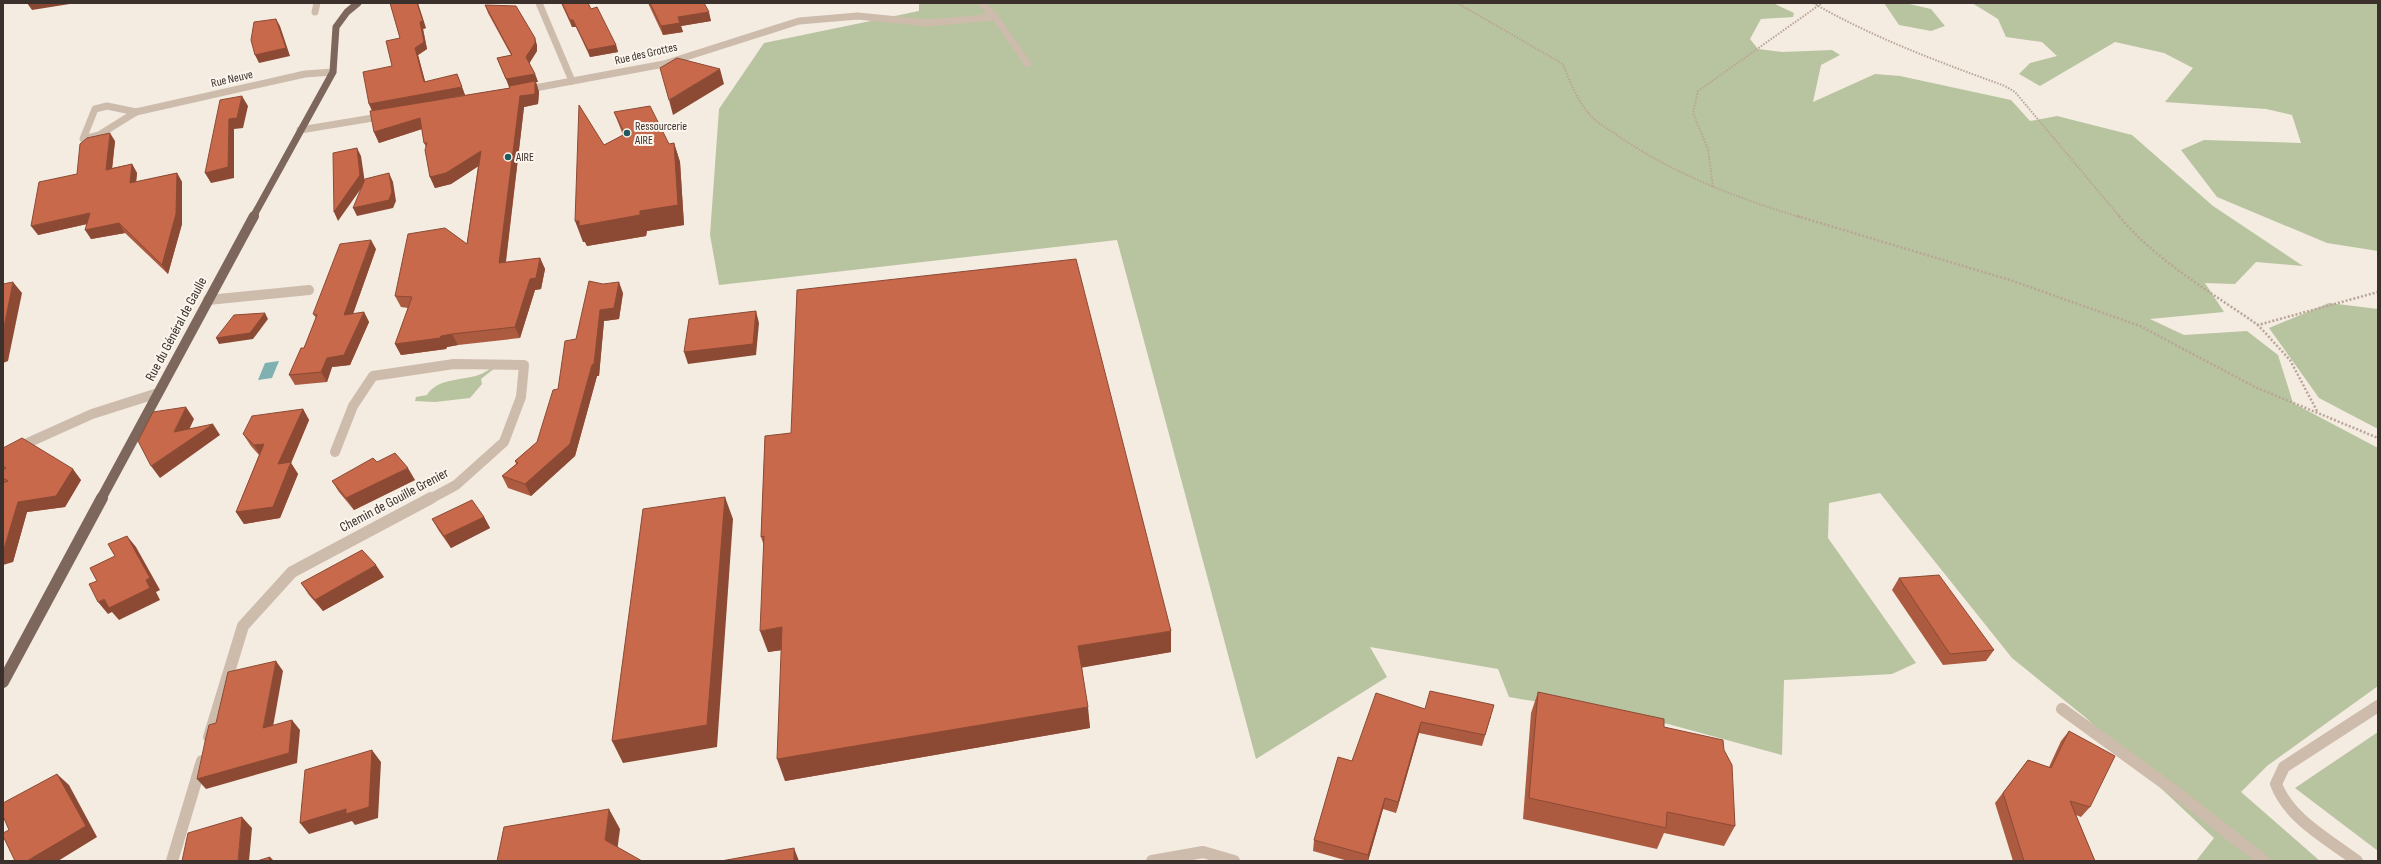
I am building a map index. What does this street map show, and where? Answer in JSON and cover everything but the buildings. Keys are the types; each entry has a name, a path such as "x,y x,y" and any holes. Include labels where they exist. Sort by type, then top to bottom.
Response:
{"main road":[{"name":"Rue du Général de Gaulle","path":"3,682 208,300 333,72 337,56 334,31 344,15 358,3"}],"street":[{"path":"315,12 317,3"},
{"path":"539,3 572,81"},
{"path":"982,3 995,17 1028,64"},
{"name":"Rue des Grottes","path":"517,91 664,64 799,21 858,16 927,23 995,17"},
{"name":"Rue Neuve","path":"136,112 107,106 95,109 83,139 99,135 136,112 305,74 333,72"},
{"path":"300,130 392,115"},
{"path":"208,300 308,290"},
{"name":"Chemin de Gouille Grenier","path":"172,861 243,626 292,572 456,485 504,442 521,397 524,365 454,364 373,376 353,406 335,452"},
{"path":"3,454 92,414 158,393"},
{"path":"2357,861 2299,818 2282,800 2276,784 2284,767 2378,706"},
{"path":"2062,710 2172,789 2264,861"},
{"path":"1152,861 1204,852 1234,861"}],"path":[{"path":"1457,3 1563,64 1572,90 1590,116 1604,127 1632,146 1713,187 1765,207 2012,281 2140,326 2218,370 2378,438"},
{"path":"1813,3 1817,7 1922,56 2005,86 2015,92 2133,233 2153,250 2258,325 2290,360 2318,412"},
{"path":"1713,187 1711,161 1706,141 1694,118 1692,105 1698,91 1822,3"},
{"path":"2258,325 2378,292"}],"green space":[{"path":"919,3 1773,3 1794,13 1793,17 1761,19 1750,39 1758,49 1782,52 1832,50 1840,55 1821,65 1813,102 1875,74 1900,76 2011,100 2030,121 2057,116 2132,135 2213,206 2303,266 2256,262 2235,284 2205,283 2224,312 2150,319 2184,335 2247,331 2278,355 2293,403 2378,448 2378,686 2267,766 2241,792 2320,861 2196,861 2214,838 2085,717 2012,658 1880,493 1829,503 1828,538 1916,663 1892,674 1784,680 1782,755 1668,724 1509,697 1498,669 1370,647 1387,677 1256,759 1117,240 719,285 710,235 719,109 764,43 919,11"},
{"path":"1884,3 1905,3 1931,9 1945,26 1931,31 1899,25"},
{"path":"1972,3 2378,3 2378,251 2327,243 2217,197 2181,150 2204,140 2301,143 2292,115 2266,109 2165,102 2193,68 2164,53 2115,42 2040,86 2019,74 2030,63 2057,56 2042,42 2006,37 1998,19"},
{"path":"2329,303 2378,309 2378,429 2319,398 2269,328"},
{"path":"495,368 481,379 482,384 470,398 435,402 415,401 416,397 427,395 432,389 445,382 475,376"},
{"path":"2378,732 2378,851 2295,788"}],"water":[{"path":"279,361 272,378 258,380 265,363"}],"place":[{"name":"Ressourcerie AIRE","path":"627,133"},
{"name":"AIRE","path":"508,157"}]}
